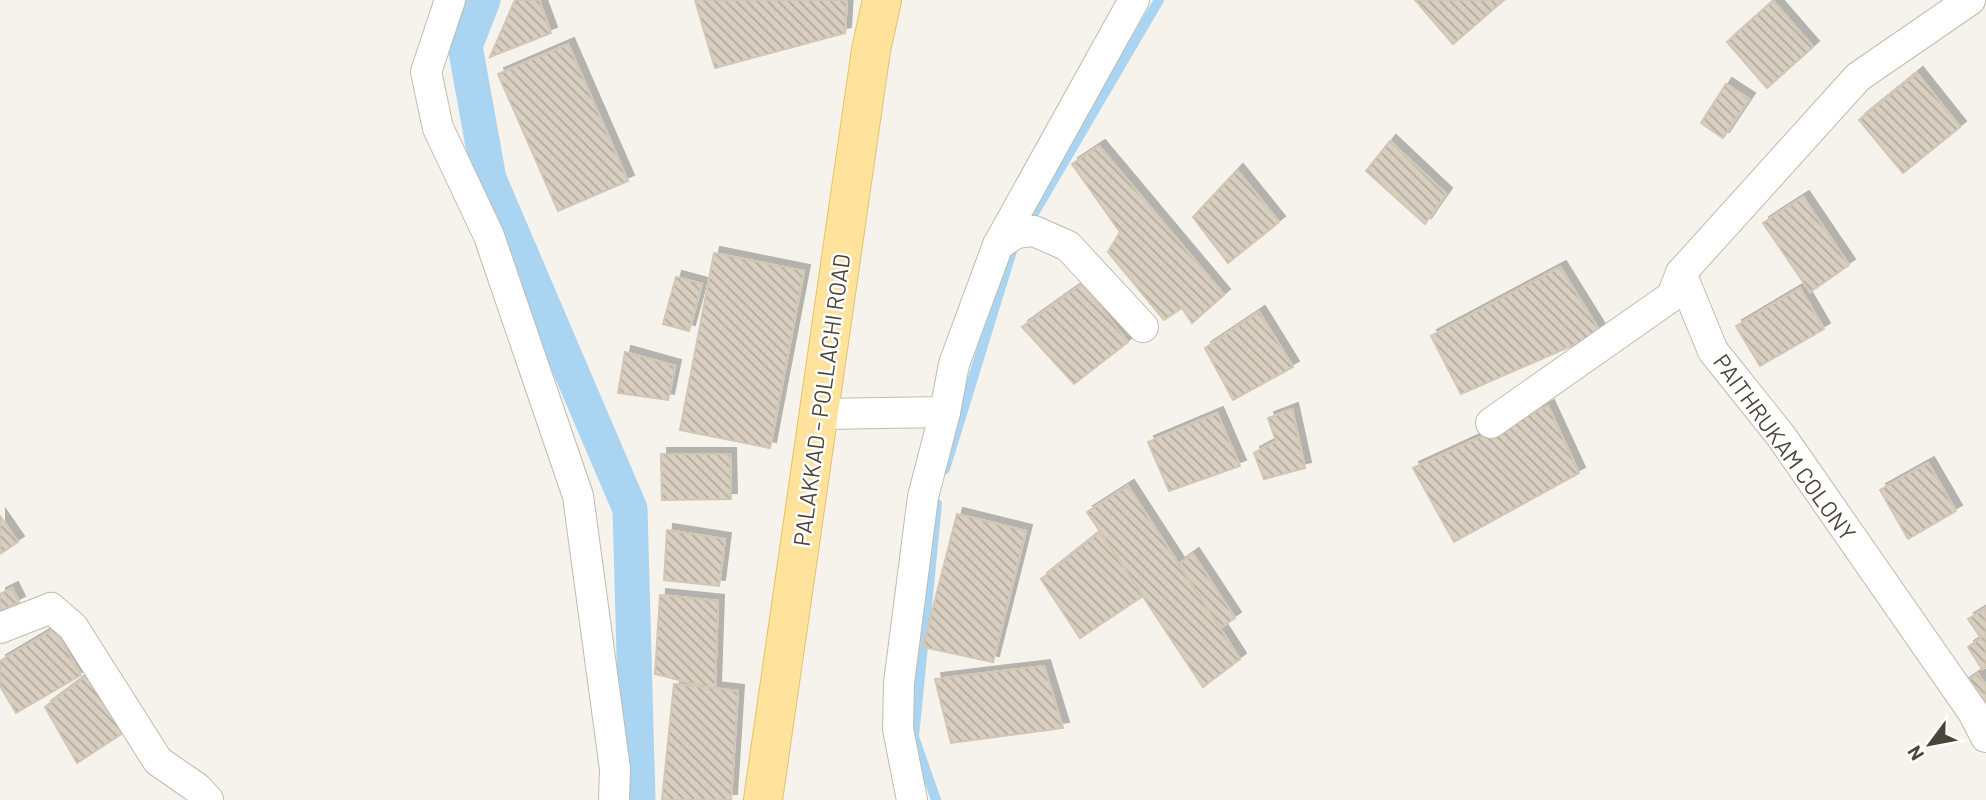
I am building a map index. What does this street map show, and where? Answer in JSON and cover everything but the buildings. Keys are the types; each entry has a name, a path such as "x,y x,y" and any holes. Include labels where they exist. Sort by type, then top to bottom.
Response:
{"main road":[{"name":"PALAKKAD - POLLACHI ROAD","path":"763,800 872,50 882,0"}],"street":[{"path":"450,0 426,72 439,128 489,236 578,496 615,769 614,800"},
{"path":"912,800 898,729 899,682 923,497 945,412 954,364 998,245 1134,0"},
{"path":"1492,423 1672,296 1681,273 1858,77 1970,0"},
{"path":"998,245 1016,233 1034,231 1068,246 1143,327"},
{"name":"PAITHRUKAM COLONY","path":"1681,273 1713,351 1781,436 1965,701 1986,737"},
{"path":"820,414 945,412"},
{"path":"0,628 51,608 73,627 158,761 197,788 208,800"}],"waterway":[{"path":"483,0 465,46 489,179 630,509 638,800"},
{"path":"1030,220 1159,0"},
{"path":"945,469 1012,251"},
{"path":"936,800 914,737 937,504"}]}
